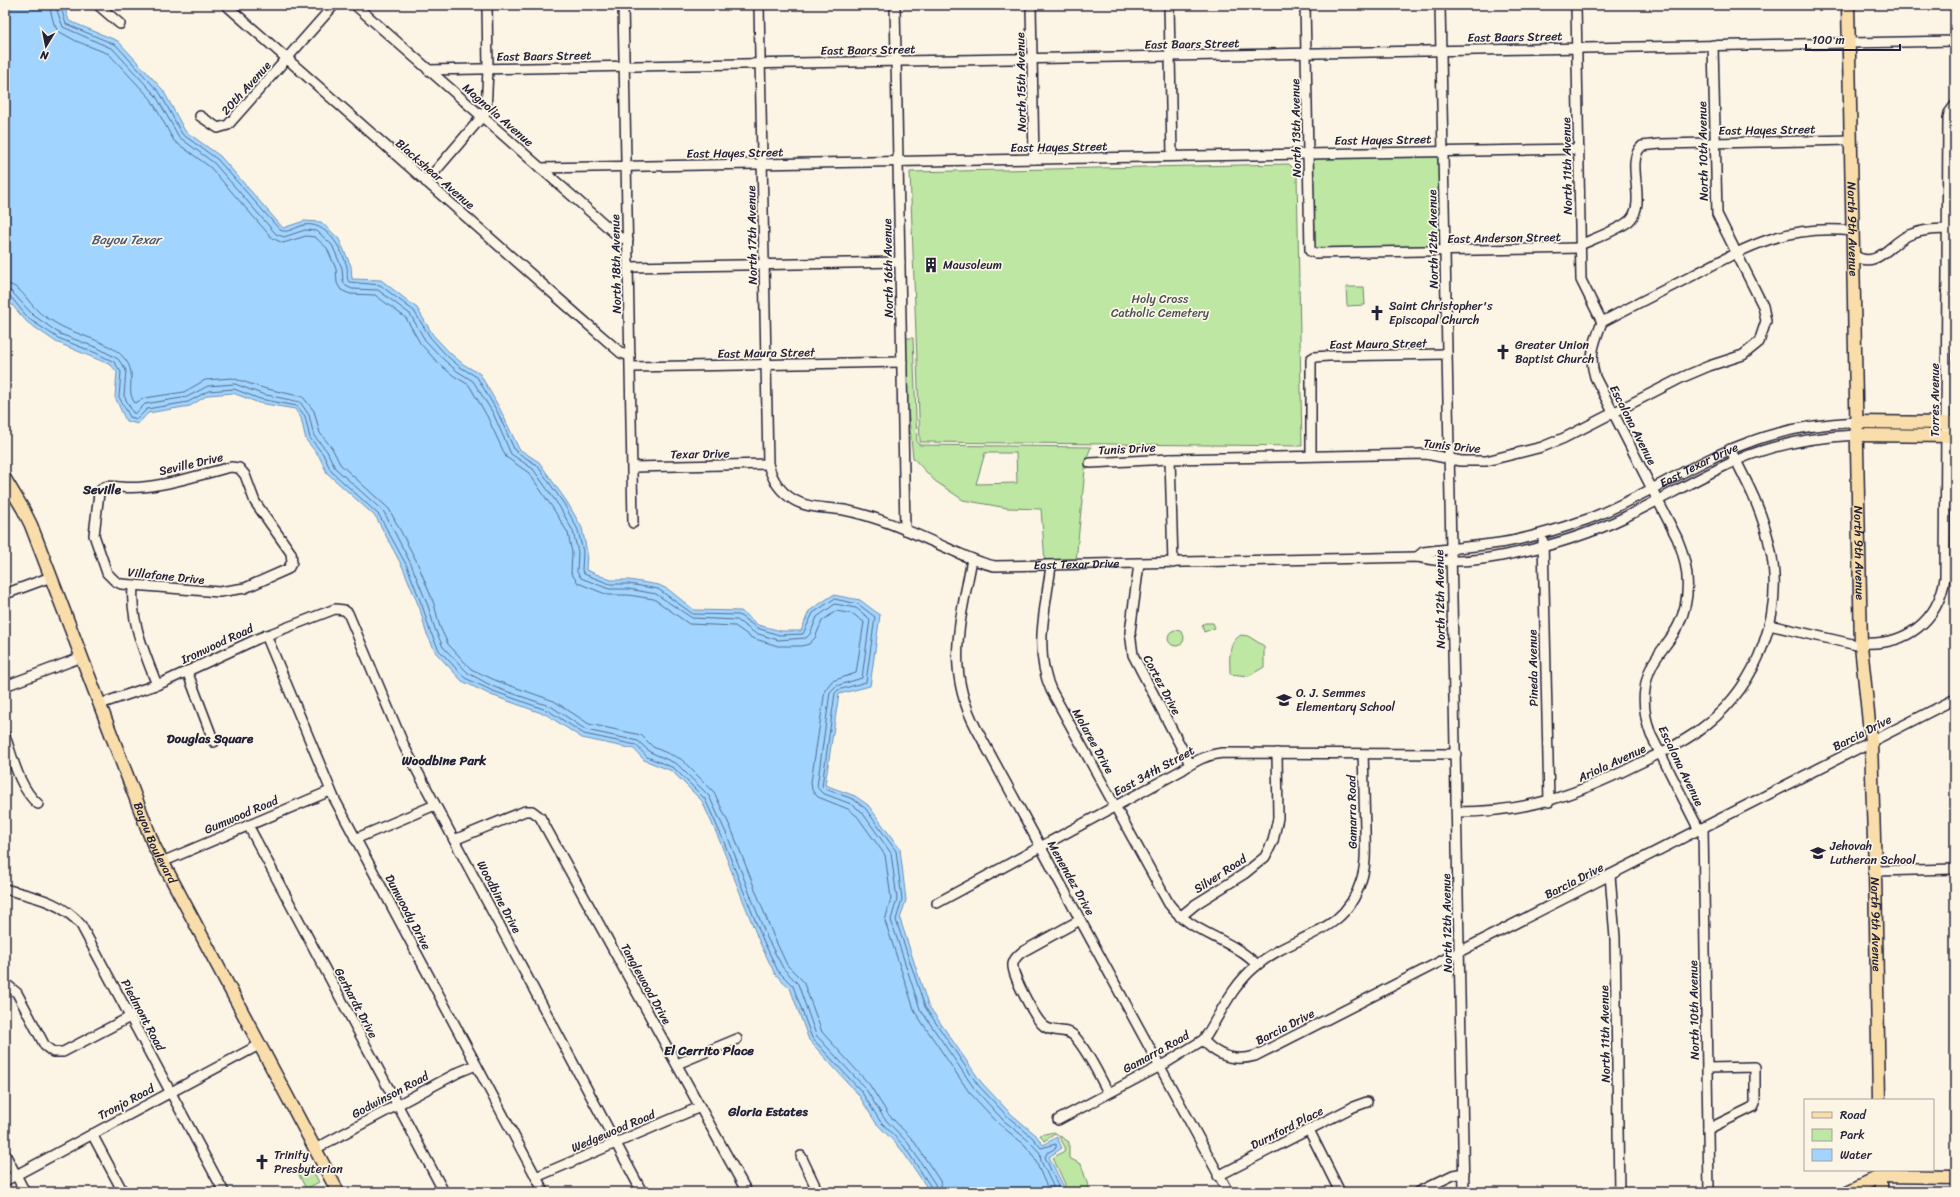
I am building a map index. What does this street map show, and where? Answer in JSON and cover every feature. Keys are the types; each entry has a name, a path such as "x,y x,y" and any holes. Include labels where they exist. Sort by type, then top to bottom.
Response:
{"main road":[{"name":"North 9th Avenue","path":"1848,5 1861,645 1870,742 1875,871 1879,1099"},
{"name":"East Texar Drive","path":"1856,422 1951,423"},
{"name":"East Texar Drive","path":"1856,435 1951,436"},
{"name":"Bayou Boulevard","path":"5,479 23,509 51,577 162,862 338,1192"},
{"path":"1847,1192 1881,1173 1955,1177"},
{"path":"1881,1173 1882,1192"}],"street":[{"path":"98,5 120,24"},
{"name":"Blackshear Avenue","path":"226,5 621,353 630,356"},
{"path":"287,60 292,52 334,5"},
{"name":"Magnolia Avenue","path":"355,5 619,237 628,240"},
{"path":"426,182 483,118 488,107 487,5"},
{"name":"North 18th Avenue","path":"623,5 633,523"},
{"name":"North 17th Avenue","path":"759,5 768,464"},
{"name":"North 16th Avenue","path":"895,5 905,530"},
{"name":"North 15th Avenue","path":"1031,5 1034,159"},
{"path":"1169,5 1172,156"},
{"name":"North 13th Avenue","path":"1305,5 1310,250"},
{"name":"North 12th Avenue","path":"1440,5 1464,1192"},
{"name":"North 11th Avenue","path":"1576,5 1581,280 1583,288 1602,322"},
{"name":"East Baars Street","path":"428,70 1955,41"},
{"name":"North 10th Avenue","path":"1713,45 1717,214 1736,252"},
{"name":"20th Avenue","path":"200,116 218,128 228,125 287,60"},
{"name":"Torres Avenue","path":"1769,625 1861,645 1884,643 1905,636 1923,623 1935,609 1940,599 1945,578 1951,436 1952,229 1948,119 1949,113 1955,105"},
{"name":"East Hayes Street","path":"1660,144 1851,140"},
{"name":"East Anderson Street","path":"1310,250 1315,253 1580,247 1630,220 1636,207 1636,153 1642,146 1660,144"},
{"name":"East Hayes Street","path":"540,168 1578,149"},
{"path":"1602,322 1736,252 1769,238 1801,231 1821,229 1853,231"},
{"path":"1854,255 1862,260 1874,260 1909,235 1932,229 1952,229"},
{"name":"Tunis Drive","path":"1090,463 1170,458 1426,454 1472,462 1486,461 1522,454 1564,438 1682,377 1743,355 1760,342 1766,321 1763,306 1736,252"},
{"path":"629,268 900,262"},
{"name":"Escalona Avenue","path":"1602,322 1592,350 1592,363 1595,377 1652,488 1682,550 1686,564 1688,585 1686,604 1680,623 1652,667 1645,689 1644,706 1647,724 1660,753 1701,829"},
{"name":"East Maura Street","path":"1311,456 1311,359 1314,357 1329,356 1447,354"},
{"name":"East Maura Street","path":"631,368 902,362"},
{"name":"East Texar Drive","path":"1451,548 1493,544 1541,534 1590,518 1730,449 1766,436 1793,429 1832,423 1856,422"},
{"name":"East Texar Drive","path":"1452,562 1492,558 1544,547 1600,528 1736,460 1787,444 1812,439 1856,435"},
{"name":"Ariola Avenue","path":"1457,812 1495,811 1549,802 1602,782 1695,734 1708,724 1731,701 1752,671 1764,642 1769,625 1774,586 1770,547 1758,509 1730,449"},
{"path":"1170,458 1173,563"},
{"name":"East Texar Drive","path":"768,464 776,484 795,500 810,506 862,514 995,566 1417,558"},
{"name":"Texar Drive","path":"633,467 768,464"},
{"name":"Seville Drive","path":"101,489 107,486 122,488 148,486 231,467 239,468 245,475 250,491 261,512 291,553 292,562 286,571"},
{"name":"Villafane Drive","path":"101,489 98,500 95,540 107,573 110,578 121,584 219,592 244,588 286,571"},
{"name":"Pineda Avenue","path":"1541,534 1544,547 1549,802"},
{"path":"1417,558 1423,552 1451,548"},
{"name":"Menendez Drive","path":"972,558 956,646 956,662 960,689 969,716 1228,1192"},
{"path":"1417,558 1452,562"},
{"name":"Cortez Drive","path":"1139,564 1130,632 1133,655 1190,764"},
{"name":"Molaree Drive","path":"1051,566 1041,644 1044,670 1051,690 1164,896 1180,917 1198,929 1232,945 1257,965"},
{"path":"5,594 51,577"},
{"path":"133,585 132,598 135,624 157,684"},
{"name":"Ironwood Road","path":"100,704 157,684 266,635 335,609 344,610"},
{"name":"Woodbine Drive","path":"344,610 350,617 405,748 642,1192"},
{"name":"Dunwoody Drive","path":"266,635 330,791 544,1192"},
{"path":"5,686 82,657"},
{"path":"187,671 214,742"},
{"name":"Barcia Drive","path":"1202,1040 1214,1051 1229,1058 1238,1059 1255,1056 1955,700"},
{"path":"5,736 24,787 32,799 38,804"},
{"name":"East 34th Street","path":"937,903 1201,758 1222,753 1456,754"},
{"name":"Silver Road","path":"1180,917 1196,904 1255,866 1269,850 1277,829 1278,818 1277,753"},
{"name":"Gamarra Road","path":"1058,1120 1159,1066 1202,1040 1214,1025 1240,981 1257,965 1283,948 1328,926 1347,909 1358,890 1364,869 1363,754"},
{"name":"Gumwood Road","path":"162,862 330,791"},
{"path":"355,839 435,805"},
{"name":"Tanglewood Drive","path":"454,840 525,811 532,811 540,817 747,1192"},
{"name":"Gerhardt Drive","path":"248,826 444,1192"},
{"name":"North 10th Avenue","path":"1701,829 1709,1192"},
{"path":"1875,871 1955,869"},
{"name":"North 11th Avenue","path":"1610,875 1615,938 1619,1192"},
{"name":"Piedmont Road","path":"5,889 51,902 67,911 75,918 85,933 224,1192"},
{"path":"1080,920 1022,952 1015,960 1013,969 1015,979 1040,1021 1048,1028 1063,1030 1074,1035 1108,1092"},
{"path":"5,983 16,993 45,1046 52,1052 63,1052 130,1017"},
{"path":"677,1064 737,1038"},
{"name":"Tronjo Road","path":"5,1181 259,1045"},
{"name":"Godwinson Road","path":"315,1149 459,1072 476,1065"},
{"path":"1707,1068 1755,1067 1755,1103 1753,1107 1708,1129"},
{"name":"Durnford Place","path":"1218,1176 1353,1107 1367,1102"},
{"name":"Wedgewood Road","path":"536,1177 700,1107"},
{"path":"1309,1130 1340,1192"},
{"path":"92,1134 123,1192"},
{"path":"5,1154 26,1192"},
{"path":"801,1156 818,1192"},
{"path":"1418,1192 1453,1175 1464,1173"}],"green space":[{"path":"1443,151 1445,251 1312,252 1308,153"},
{"name":"Holy Cross Catholic Cemetery","path":"1289,164 1297,173 1302,446 920,442 910,172"},
{"path":"1346,287 1364,287 1365,305 1347,306"},
{"path":"905,338 913,338 917,443 920,445 1091,447 1086,460 1076,561 1045,562 1041,509 1007,508 963,500 935,481 913,458 906,390","holes":["985,453 1016,453 1017,483 976,484"]},
{"path":"1205,623 1213,623 1215,628 1204,632 1202,625"},
{"path":"1173,630 1179,630 1184,635 1182,644 1179,646 1173,646 1168,641 1168,635"},
{"path":"1241,635 1248,636 1264,646 1264,667 1249,676 1230,674 1231,647 1233,642"},
{"path":"1054,1132 1069,1142 1069,1158 1081,1164 1090,1192 1064,1192 1065,1184 1053,1158 1064,1151 1065,1147 1059,1136 1055,1134 1044,1141 1040,1135"},
{"path":"310,1165 319,1182 306,1189 297,1171"}],"water":[{"name":"Bayou Texar","path":"5,5 64,5 69,21 118,41 163,90 185,131 220,156 283,228 304,221 321,222 339,239 351,266 352,279 381,280 417,308 433,335 450,353 463,364 480,374 500,409 519,449 539,462 567,502 582,528 587,552 586,570 611,580 629,580 659,585 669,590 694,610 741,611 758,625 781,631 801,631 809,611 833,595 860,600 880,615 870,686 839,694 825,785 855,796 868,805 900,849 906,900 900,919 928,1005 981,1082 1010,1113 1036,1135 1043,1145 1057,1137 1062,1148 1049,1157 1063,1185 1061,1192 928,1192 928,1189 901,1149 876,1123 858,1094 809,1040 790,988 775,974 759,941 719,839 702,801 672,771 644,760 634,749 582,738 547,715 491,695 462,681 436,653 426,632 420,609 403,568 376,517 327,473 319,456 306,440 301,418 295,409 259,403 233,393 208,395 190,406 148,413 138,424 126,421 115,397 117,372 111,365 56,342 27,322 5,297"}],"place":[{"name":"Mausoleum","path":"931,265"},
{"name":"Saint Christopher's Episcopal Church","path":"1377,313"},
{"name":"Greater Union Baptist Church","path":"1503,352"},
{"name":"O. J. Semmes Elementary School","path":"1284,700"},
{"name":"Jehovah Lutheran School","path":"1818,853"},
{"name":"Trinity Presbyterian","path":"262,1162"}],"district":[{"name":"Seville","path":"102,489"},
{"name":"Douglas Square","path":"210,738"},
{"name":"Woodbine Park","path":"444,760"},
{"name":"El Cerrito Place","path":"709,1050"},
{"name":"Gloria Estates","path":"768,1111"}]}
